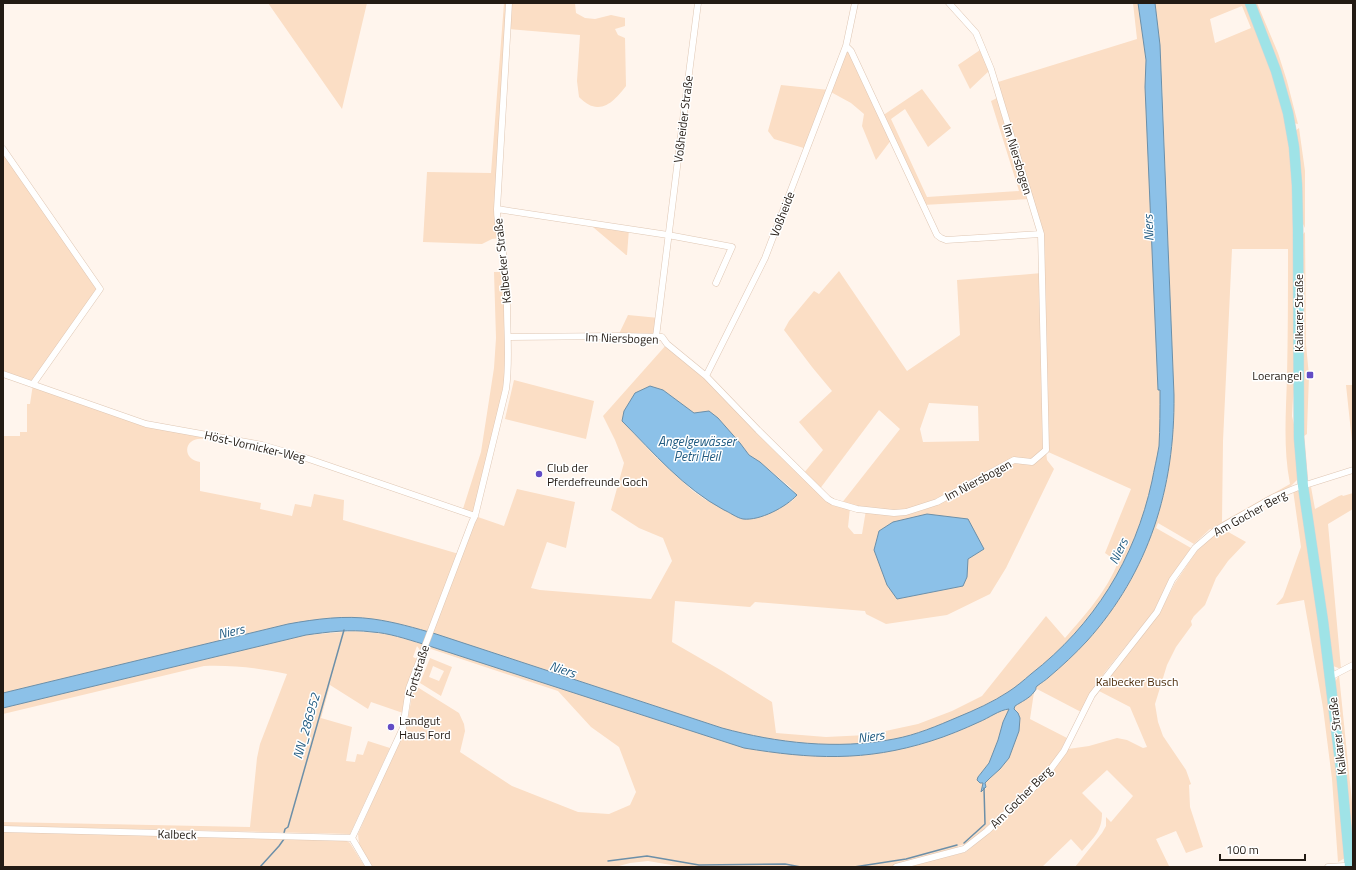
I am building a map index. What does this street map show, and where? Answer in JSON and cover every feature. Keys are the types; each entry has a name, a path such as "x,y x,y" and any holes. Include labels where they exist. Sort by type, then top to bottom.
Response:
{"main road":[{"name":"Kalkarer Straße","path":"1250,3 1276,71 1288,113 1294,147 1298,229 1299,438 1303,486 1330,677 1341,770 1349,867"}],"street":[{"name":"Kalbecker Straße","path":"475,516 506,389 508,375 509,337 506,280 497,224 497,209 509,3"},
{"name":"Voßheider Straße","path":"656,337 698,3"},
{"name":"Voßheide","path":"706,376 765,258 846,46 855,3"},
{"name":"Im Niersbogen","path":"509,337 662,337 667,344 706,376 828,499 832,502 857,509 894,513 913,511 937,502 1014,460 1032,462 1046,450 1041,234 991,69 979,38 948,3"},
{"path":"846,46 851,51 937,234 941,238 946,240 1041,234"},
{"path":"3,149 100,289 33,384"},
{"path":"497,209 668,235 732,247 716,282"},
{"name":"Höst-Vornicker-Weg","path":"3,374 146,424 262,445 303,457 475,516"},
{"name":"Am Gocher Berg","path":"896,867 964,849 987,831 1044,778 1064,752 1092,695 1157,612 1172,580 1195,548 1216,530 1274,497 1353,470"},
{"name":"Fortstraße","path":"352,838 403,728 409,688 424,645 475,516"},
{"path":"1330,677 1353,665"},
{"name":"Kalbeck","path":"3,829 352,838"},
{"path":"352,838 369,867"},
{"path":"1328,867 1349,867"}],"green space":[{"path":"268,3 367,3 342,109"},
{"path":"504,3 575,3 576,13 585,18 595,19 611,15 625,18 625,26 615,29 618,35 625,38 626,86 612,102 607,105 597,107 590,105 579,97 577,81 580,35 508,29 498,181 500,238 492,239 482,244 423,242 427,172 491,173"},
{"path":"1133,3 1138,3 1146,60 1145,87 1160,390 1159,446 1145,510 1123,563 1109,588 1074,634 1054,655 1017,686 984,706 918,733 872,743 829,745 807,744 764,738 722,728 436,634 397,623 352,617 330,618 288,624 3,693 3,436 20,436 20,432 27,432 27,404 30,404 33,384 3,374 3,149 100,289 33,383 146,424 204,434 203,439 192,441 187,449 190,457 200,462 200,491 261,503 260,509 292,516 295,504 311,507 314,494 344,500 343,520 459,554 475,516 504,526 517,489 575,502 566,548 547,542 531,588 651,599 672,561 663,538 639,528 611,510 624,463 603,416 667,344 706,377 803,474 823,450 799,422 832,391 784,330 789,321 814,291 819,294 839,271 907,371 960,335 957,280 1042,273 1041,234 1030,199 923,205 892,139 876,160 862,126 864,114 851,103 829,91 807,149 774,139 768,131 781,85 829,90 846,46 882,116 922,89 951,128 928,147 905,109 891,119 927,197 1019,191 991,101 999,97 995,83 1137,39","holes":["663,390 694,413 718,418 749,455 760,462 790,487 797,495 792,501 767,514 742,519 706,500 693,491 655,456 622,421","929,403 978,406 979,441 923,442 920,429","879,410 900,429 841,504 819,490","1046,451 1131,489 1105,553 1118,562 1102,593 1065,638 1046,616 982,696 952,711 918,724 867,735 826,737 776,733 772,702 672,642 675,601 750,607 755,602 865,611 866,614 886,624 947,615 990,594 1006,568 1054,469 1047,460","850,508 866,510 862,534 854,534 848,527","893,522 984,549 968,559 963,586 897,599 874,550 879,531"]},
{"path":"1155,3 1246,3 1263,44 1283,108 1293,171 1295,384 1292,416 1295,429 1299,478 1291,486 1215,528 1210,529 1194,544 1158,523 1156,528 1191,548 1170,578 1154,611 1105,672 1081,712 1037,689 1034,692 1037,686 1046,680 1087,641 1109,614 1127,587 1142,557 1154,527 1163,496 1170,463 1174,395 1162,81 1160,45","holes":["1242,6 1251,28 1215,43 1210,19","1232,249 1288,249 1286,457 1290,484 1222,522 1223,441"]},
{"path":"1253,3 1257,3 1278,53 1298,124 1293,123"},
{"path":"983,48 991,69 970,89 958,65"},
{"path":"1299,128 1305,171 1305,228 1302,222 1295,131"},
{"path":"587,222 629,229 627,255 626,255"},
{"path":"1305,232 1306,344 1309,376 1307,434 1304,436 1308,481 1306,478 1302,404 1304,374 1302,357 1302,235"},
{"path":"494,272 505,272 508,375 475,516 462,512 481,452 494,368 496,338"},
{"path":"628,315 659,318 656,337 618,336"},
{"path":"514,380 594,401 586,439 505,419"},
{"path":"1346,385 1353,385 1353,451"},
{"path":"1311,487 1315,509 1339,496 1353,493 1353,509 1328,524 1341,669 1333,666 1308,488"},
{"path":"1293,490 1300,491 1327,680 1345,858 1338,862 1332,779 1323,708 1304,600 1276,605 1283,597 1301,547"},
{"name":"Kalbecker Busch","path":"1223,529 1246,542 1228,561 1216,578 1205,605 1194,616 1191,621 1192,625 1176,647 1167,665 1155,704 1158,722 1163,736 1186,770 1191,784 1189,785 1190,807 1203,847 1186,853 1176,831 1156,839 1169,866 1168,867 1075,867 1102,833 1106,826 1106,817 1111,822 1133,796 1107,770 1082,793 1102,813 1102,820 1099,830 1082,851 1071,839 1042,867 905,867 966,852 1048,778 1068,749 1089,746 1117,738 1127,740 1143,748 1147,747 1130,707 1099,691 1159,614 1175,583 1196,552 1214,535"},
{"path":"355,631 387,634 423,644 420,650 417,646 413,657 417,659 409,680 403,713 371,702 368,709 330,685 321,718 352,727 346,761 355,762 357,754 363,755 368,741 390,748 350,834 3,826 3,822 250,827 257,758 260,744 287,674 246,667 204,666 3,714 3,708 306,635"},
{"path":"427,645 744,748 769,752 815,756 838,756 861,755 907,748 950,735 998,712 1010,709 1003,722 989,763 978,777 983,783 982,791 986,788 985,783 1000,769 1015,706 1034,692 1030,719 1067,738 1051,765 1023,795 966,845 958,846 957,849 891,867 683,867 648,861 630,863 615,867 372,867 359,844 358,834 407,723 414,685 459,713 464,724 465,731 460,752 512,786 578,812 609,814 630,805 636,792 619,747 591,727 558,691 431,649 426,652"},
{"path":"430,658 452,667 441,696 420,683","holes":["433,666 444,671 439,681 429,677"]},
{"path":"1339,675 1353,812 1353,856 1335,682"},
{"path":"3,832 345,840 350,843 365,867 3,867"}],"water":[{"path":"1138,3 1155,3 1160,45 1174,395 1170,463 1163,496 1154,527 1142,557 1127,587 1109,614 1087,641 1059,669 1037,686 1030,696 1015,706 1014,709 1020,718 1019,731 1009,758 985,783 986,787 981,792 983,783 980,783 977,780 978,777 989,763 1009,709 949,735 907,748 860,755 838,756 815,756 769,752 744,748 398,636 364,631 339,631 306,635 3,708 3,693 288,624 320,619 341,618 362,618 397,623 436,634 722,728 764,738 786,741 851,744 894,739 934,727 977,709 1002,696 1054,655 1074,634 1109,588 1135,537 1145,510 1159,446 1160,390 1158,390 1145,87 1146,60"},
{"name":"Angelgewässer Petri Heil","path":"650,386 663,390 694,413 709,411 718,418 749,455 760,462 797,495 792,500 772,512 757,518 743,519 724,510 695,491 682,481 622,421 624,411 635,393"},
{"path":"927,514 968,519 984,549 968,559 967,577 963,586 897,599 887,585 874,550 879,531 893,522"}],"waterway":[{"name":"NN_286952","path":"284,833 285,829 288,827 344,630"},
{"path":"964,843 985,824 984,788"},
{"name":"NN_286952","path":"260,867 284,839"},
{"path":"854,867 906,859 957,845"},
{"path":"608,861 647,856 699,865 785,864 801,867"}],"place":[{"name":"Loerangel","path":"1310,375"},
{"name":"Club der Pferdefreunde Goch","path":"539,474"},
{"name":"Landgut Haus Ford","path":"391,727"}],"water label":[{"name":"Niers","path":"1148,228"},
{"name":"Niers","path":"1118,551"},
{"name":"Niers","path":"231,631"},
{"name":"Niers","path":"563,669"},
{"name":"Niers","path":"871,736"}]}
